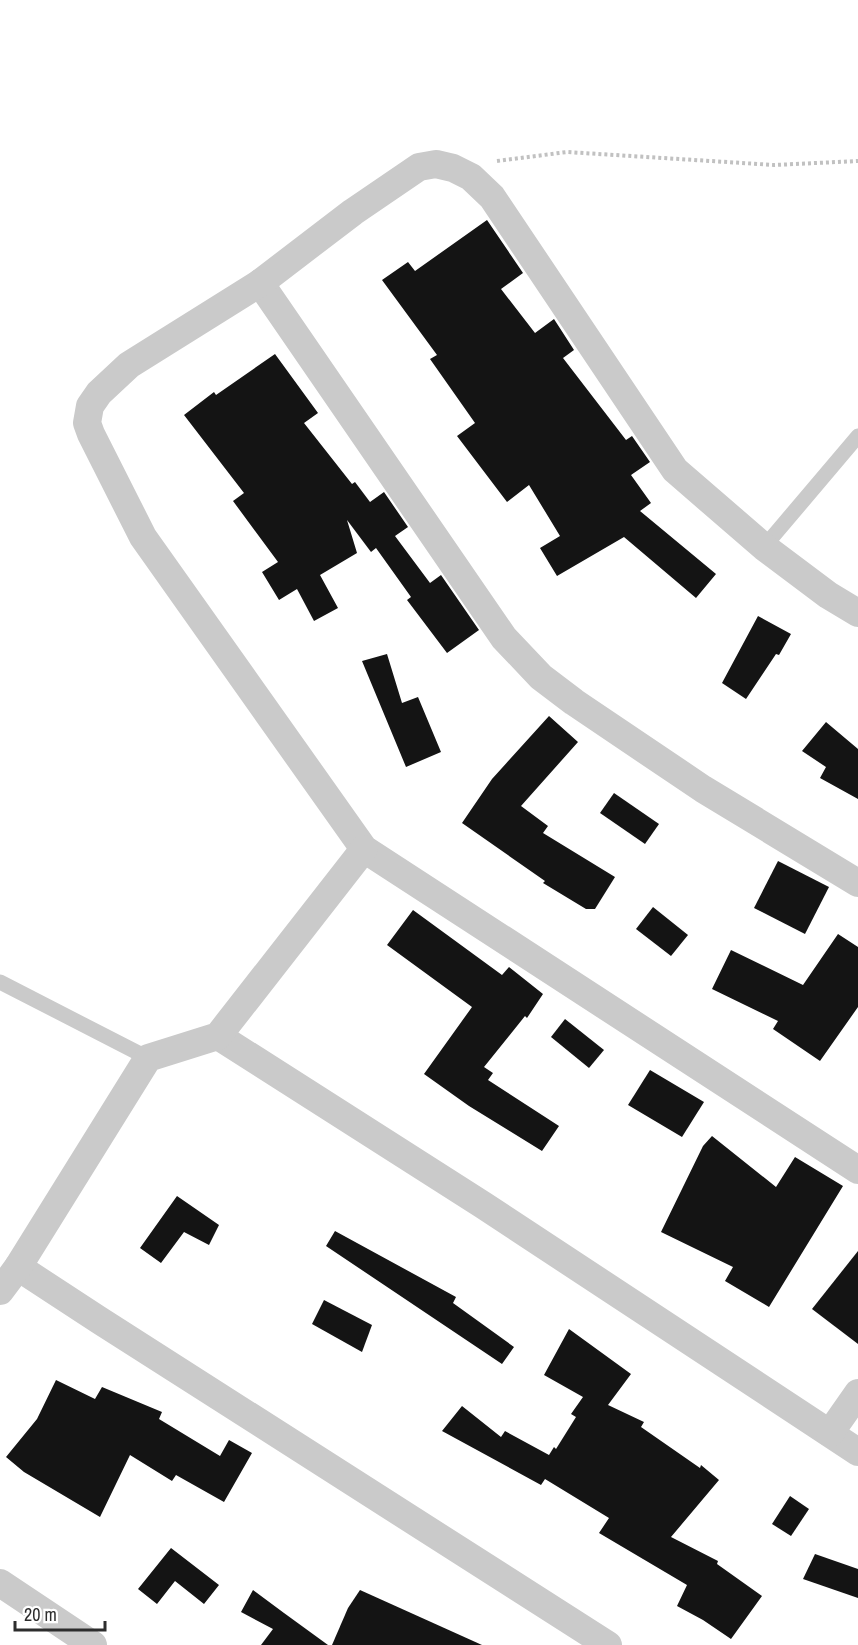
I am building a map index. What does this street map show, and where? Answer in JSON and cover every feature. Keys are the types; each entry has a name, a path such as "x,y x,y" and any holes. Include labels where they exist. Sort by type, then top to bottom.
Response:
{"street":[{"path":"858,614 828,595 764,547 675,470 492,197 471,177 453,168 436,164 419,167 352,212 260,283 129,365 99,393 90,406 87,423 91,435 143,537 364,849 858,1170"},
{"path":"260,283 504,638 541,677 703,789 858,883"},
{"path":"0,1291 18,1267 148,1058 218,1036 364,849"},
{"path":"218,1036 503,1218 858,1452"},
{"path":"18,1267 608,1645"},
{"path":"830,1433 858,1393"},
{"path":"0,1583 93,1645"}],"lane":[{"path":"764,547 858,436"},
{"path":"0,982 148,1058"}],"path":[{"path":"453,168 567,152 774,165 858,161"}],"building":[{"path":"487,220 523,273 501,289 535,333 554,319 574,350 563,358 626,440 632,436 650,462 631,475 651,503 640,511 716,574 696,598 624,537 557,576 540,548 560,536 529,485 507,502 457,436 475,423 430,359 437,355 382,280 408,262 415,271"},
{"path":"275,354 318,413 304,423 352,484 355,482 370,502 384,492 408,527 395,536 430,583 441,575 479,630 447,653 407,600 411,597 376,548 371,552 347,520 357,553 320,575 338,608 314,621 297,589 279,600 262,572 278,562 233,501 244,493 184,415 214,392 216,395"},
{"path":"758,616 791,634 779,655 776,654 746,699 722,683"},
{"path":"387,654 402,703 418,697 441,752 406,767 362,661"},
{"path":"549,716 578,742 521,806 548,826 543,833 615,877 595,909 586,909 543,883 545,881 462,823 492,779"},
{"path":"826,722 858,749 858,799 820,778 826,767 802,751"},
{"path":"614,793 659,824 645,844 600,813"},
{"path":"778,861 829,887 805,934 754,908"},
{"path":"653,907 688,935 671,956 636,929"},
{"path":"413,910 502,975 509,967 543,994 527,1018 525,1016 484,1067 493,1073 488,1080 559,1126 542,1151 469,1106 424,1074 472,1007 387,945"},
{"path":"838,934 858,947 858,1007 820,1061 773,1029 778,1021 712,989 731,950 803,985"},
{"path":"565,1019 604,1050 589,1068 551,1037"},
{"path":"650,1070 704,1102 682,1137 628,1105"},
{"path":"712,1136 776,1187 795,1157 843,1186 769,1307 725,1281 733,1267 661,1232 703,1146"},
{"path":"177,1196 219,1225 209,1245 184,1232 161,1263 140,1248"},
{"path":"335,1231 456,1297 453,1303 514,1347 502,1364 326,1246"},
{"path":"858,1251 858,1344 812,1309"},
{"path":"324,1300 372,1325 362,1352 312,1324"},
{"path":"569,1329 631,1374 608,1405 644,1422 641,1427 700,1468 701,1465 719,1480 671,1537 718,1561 717,1564 762,1596 731,1639 677,1606 687,1585 599,1533 609,1518 545,1479 541,1485 442,1431 462,1406 501,1437 505,1431 549,1455 554,1447 556,1449 576,1417 571,1414 583,1397 544,1375"},
{"path":"56,1380 95,1399 102,1387 162,1412 159,1419 220,1456 229,1440 252,1453 224,1502 176,1475 172,1481 130,1455 100,1517 24,1472 6,1457 37,1419"},
{"path":"790,1496 809,1509 791,1536 772,1524"},
{"path":"171,1548 219,1585 204,1604 175,1581 157,1604 138,1589"},
{"path":"815,1554 858,1569 858,1598 803,1579"},
{"path":"253,1590 328,1645 261,1645 273,1629 241,1612"},
{"path":"360,1590 482,1645 332,1645 348,1608"}]}
